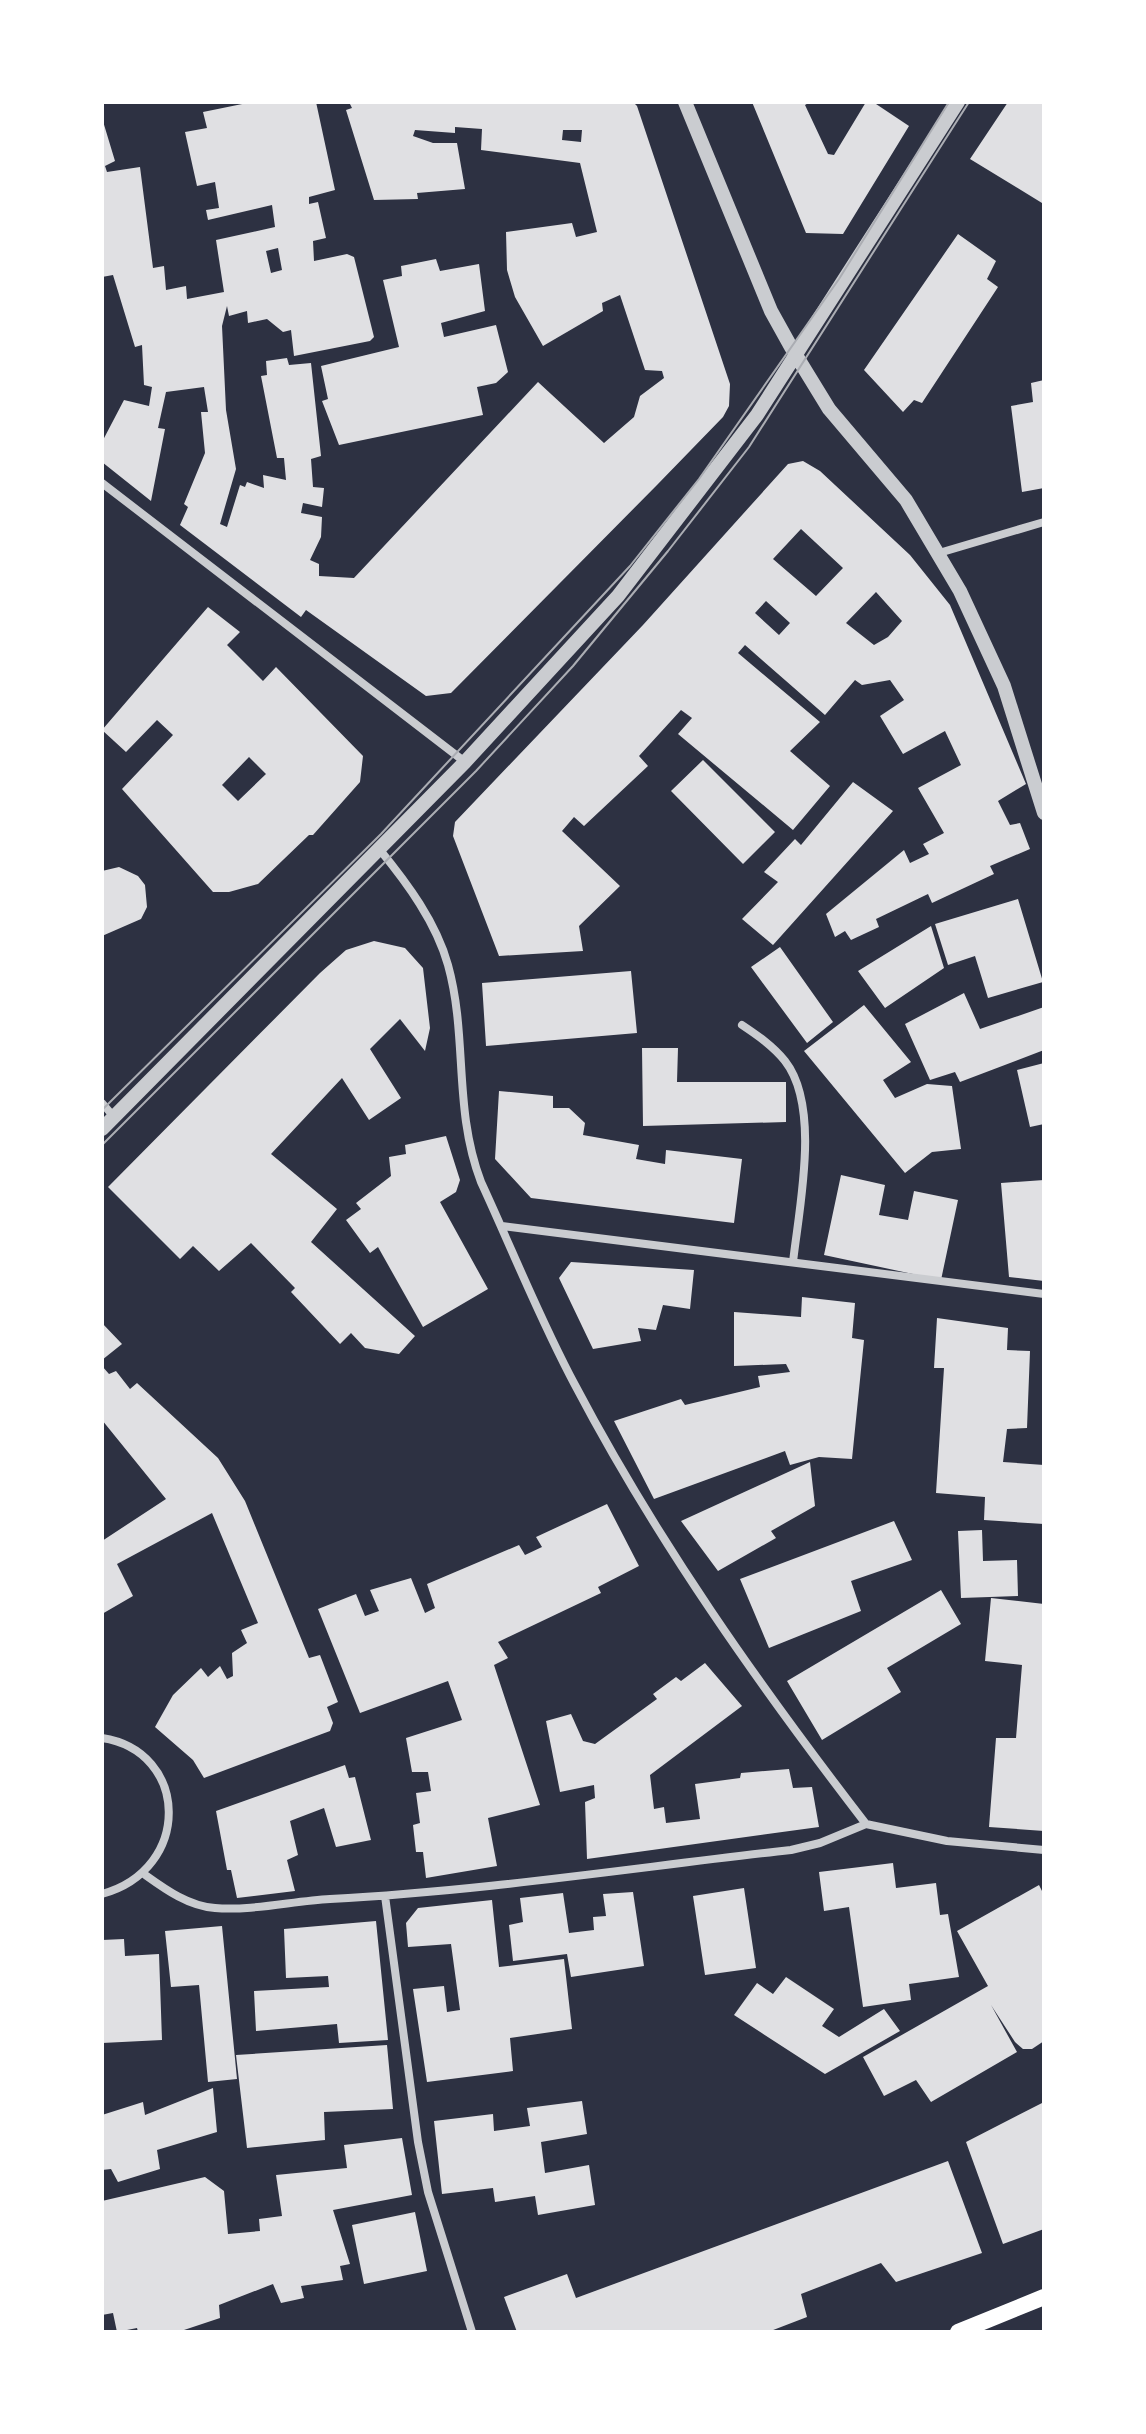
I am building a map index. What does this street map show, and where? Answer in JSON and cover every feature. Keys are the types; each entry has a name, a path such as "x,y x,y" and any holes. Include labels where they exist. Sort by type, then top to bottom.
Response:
{"main road":[{"path":"958,2332 1044,2297"}],"street":[{"path":"685,102 771,311 829,409 906,500 939,553 1004,686 1044,813"},
{"path":"102,1129 380,850 618,596 666,538 797,356 958,102"},
{"path":"102,483 465,762"},
{"path":"939,553 1044,522"},
{"path":"380,850 430,922 449,967 462,1111 470,1153 574,1385 679,1561 768,1697 866,1824"},
{"path":"742,1025 786,1062 797,1082 802,1109 804,1169 793,1262"},
{"path":"102,1103 114,1117"},
{"path":"502,1226 1044,1294"},
{"path":"102,1738 117,1741 137,1752 154,1769 165,1789 169,1812 167,1835 158,1856 144,1874 123,1888 102,1894"},
{"path":"144,1874 175,1895 214,1908 385,1896 791,1850 866,1824 947,1841 1044,1850"},
{"path":"385,1896 418,2142 428,2192 472,2332"}],"building":[{"path":"252,102 316,102 335,190 309,197 309,204 318,202 326,238 313,241 314,261 347,254 354,257 374,337 370,341 294,356 291,330 283,332 267,319 248,323 247,311 229,316 227,306 222,326 226,410 236,469 220,524 227,527 240,485 245,487 247,482 264,488 263,475 286,480 284,458 277,458 261,376 267,375 266,361 287,358 289,365 311,363 321,456 311,459 313,487 324,488 322,507 303,503 301,513 322,517 321,537 310,560 319,564 319,576 354,578 538,382 604,443 634,417 640,396 664,378 662,371 645,370 620,295 602,303 603,311 543,346 515,297 507,270 506,232 572,223 576,237 597,232 580,163 481,150 482,129 455,127 455,133 415,130 413,136 433,143 457,143 465,189 417,193 418,199 374,200 346,110 352,108 349,102 633,102 637,106 730,384 729,406 723,417 451,693 426,696 306,610 301,617 180,525 188,507 184,504 205,453 201,412 208,412 204,387 166,392 158,428 165,429 151,501 102,462 102,442 124,400 149,406 152,387 144,385 142,345 135,347 113,275 102,277 102,118 115,161 105,166 107,172 140,167 153,268 164,266 166,290 186,286 187,299 224,292 216,240 275,227 272,205 208,220 206,210 219,208 215,182 197,186 185,132 207,128 203,112","holes":["563,130 582,130 581,142 562,140","278,248 282,270 271,273 266,251"]},
{"path":"752,102 810,102 805,105 828,154 834,155 866,102 873,102 909,126 843,234 806,233"},
{"path":"1008,102 1039,102 1044,105 1042,203 970,159"},
{"path":"958,234 996,261 987,279 998,287 922,403 914,400 903,412 864,370"},
{"path":"436,259 440,271 479,264 485,311 441,323 444,337 496,325 508,372 496,383 477,387 483,415 339,445 322,401 328,399 321,366 399,347 383,280 402,276 401,266"},
{"path":"1044,380 1044,488 1022,492 1011,406 1033,402 1031,383"},
{"path":"803,461 820,471 910,555 950,605 1026,784 998,801 1010,825 1020,823 1030,849 990,866 994,874 932,903 928,894 876,919 879,927 851,940 845,931 835,937 826,914 904,850 910,863 929,854 923,844 944,833 918,788 961,765 945,731 903,754 880,716 904,700 890,680 862,685 855,680 825,715 745,645 738,653 820,722 790,751 830,786 793,830 678,734 692,718 681,710 639,756 648,766 584,826 574,817 562,831 620,886 579,926 583,951 499,956 453,836 455,822 643,625 788,464","holes":["801,529 843,568 816,596 773,559","876,592 902,621 888,637 874,645 846,623","766,601 790,623 779,635 755,613"]},
{"path":"208,607 240,632 227,645 263,681 276,667 363,756 360,782 313,835 309,835 258,884 229,892 213,892 122,789 173,735 157,720 126,752 102,730","holes":["249,757 266,774 238,801 222,785"]},
{"path":"703,760 775,832 743,864 671,791"},
{"path":"853,782 893,811 773,945 742,919 778,882 764,872 795,839 801,845"},
{"path":"119,867 138,876 145,885 147,907 141,919 102,936 102,871"},
{"path":"1018,899 1043,982 988,998 975,956 948,965 935,924"},
{"path":"931,926 944,968 885,1008 858,971"},
{"path":"374,941 405,948 423,968 430,1028 425,1051 400,1019 370,1049 401,1098 369,1120 342,1078 271,1154 337,1209 311,1242 415,1336 399,1354 365,1348 351,1333 340,1344 291,1292 295,1288 251,1243 219,1271 193,1246 180,1259 108,1187 320,973 346,950"},
{"path":"780,947 833,1022 807,1043 751,967"},
{"path":"631,971 637,1033 486,1046 482,983"},
{"path":"964,993 980,1029 1044,1007 1044,1050 960,1082 955,1072 930,1080 905,1024"},
{"path":"864,1005 911,1062 883,1080 895,1098 927,1084 952,1086 961,1149 932,1152 905,1173 804,1051"},
{"path":"642,1048 678,1048 677,1082 786,1082 786,1122 643,1126"},
{"path":"1044,1063 1044,1124 1030,1127 1017,1070"},
{"path":"499,1091 553,1096 553,1108 569,1108 585,1123 583,1135 639,1145 636,1159 665,1164 666,1150 742,1159 734,1223 531,1198 495,1159"},
{"path":"446,1136 460,1180 456,1192 440,1202 488,1289 423,1327 378,1247 370,1253 346,1220 361,1209 356,1203 391,1176 389,1157 406,1154 405,1145"},
{"path":"841,1175 885,1185 879,1215 908,1220 914,1191 958,1200 941,1280 824,1255"},
{"path":"1044,1180 1044,1281 1009,1277 1001,1183"},
{"path":"571,1262 694,1270 690,1309 663,1305 656,1330 638,1328 641,1341 593,1349 559,1278"},
{"path":"802,1297 855,1303 852,1338 864,1340 852,1459 819,1457 790,1465 785,1451 654,1499 614,1421 681,1399 685,1405 760,1387 758,1376 790,1372 786,1364 734,1366 734,1312 801,1317"},
{"path":"937,1318 1008,1328 1007,1350 1030,1351 1027,1428 1007,1429 1003,1462 1044,1465 1044,1524 984,1520 985,1497 936,1493 944,1368 934,1368"},
{"path":"102,1323 122,1344 102,1360"},
{"path":"102,1366 109,1374 116,1371 130,1389 137,1383 218,1458 245,1501 309,1658 320,1655 338,1702 327,1707 333,1723 330,1731 204,1778 193,1760 155,1727 173,1695 201,1668 208,1677 220,1666 227,1679 233,1676 232,1653 247,1643 241,1630 258,1623 212,1513 117,1564 133,1596 102,1614 102,1541 166,1499 102,1420"},
{"path":"810,1462 815,1506 771,1531 776,1538 718,1571 681,1521"},
{"path":"607,1504 639,1566 598,1587 601,1593 498,1642 508,1658 494,1665 540,1805 488,1818 497,1866 426,1878 423,1852 416,1852 413,1825 420,1823 416,1793 431,1791 428,1772 412,1772 406,1738 462,1720 448,1681 360,1713 318,1609 356,1594 365,1616 379,1611 370,1590 411,1578 425,1613 435,1608 427,1584 519,1545 525,1555 542,1547 536,1537"},
{"path":"894,1521 912,1560 851,1581 861,1611 769,1648 740,1579"},
{"path":"982,1530 983,1561 1017,1560 1018,1596 961,1598 958,1531"},
{"path":"941,1590 961,1624 887,1668 901,1692 822,1740 787,1681"},
{"path":"991,1598 1044,1604 1044,1831 989,1827 996,1738 1016,1738 1022,1665 985,1661"},
{"path":"705,1663 742,1706 650,1775 654,1809 664,1807 666,1823 700,1819 695,1784 740,1778 741,1773 789,1769 793,1788 812,1787 819,1827 587,1859 585,1802 595,1798 594,1785 560,1792 546,1721 571,1714 583,1741 595,1744 657,1699 653,1694 676,1677 681,1681"},
{"path":"345,1765 349,1778 355,1777 371,1840 336,1847 324,1808 290,1821 298,1855 287,1860 295,1891 237,1898 231,1870 227,1870 216,1811"},
{"path":"893,1863 896,1888 936,1883 940,1915 948,1914 959,1977 909,1984 911,2000 863,2007 849,1907 824,1911 819,1872"},
{"path":"1039,1885 1044,1895 1044,2041 1032,2049 1023,2049 991,2005 1017,2052 931,2102 916,2080 884,2096 863,2057 988,1986 957,1931"},
{"path":"744,1888 756,1968 705,1975 693,1896"},
{"path":"633,1892 644,1966 571,1977 567,1954 513,1961 509,1925 523,1922 520,1898 563,1893 569,1933 594,1930 593,1917 606,1916 603,1894"},
{"path":"492,1900 499,1967 564,1959 572,2029 510,2038 513,2071 427,2082 413,1989 444,1986 447,2012 460,2010 451,1944 408,1947 406,1923 418,1908"},
{"path":"376,1921 388,2040 339,2043 337,2024 256,2031 254,1991 329,1987 328,1976 286,1978 284,1929"},
{"path":"222,1926 237,2079 208,2082 199,1985 171,1987 165,1931"},
{"path":"124,1939 125,1956 159,1954 162,2040 102,2043 102,1940"},
{"path":"786,1977 834,2009 822,2026 839,2037 884,2009 900,2031 825,2074 734,2015 757,1983 773,1994"},
{"path":"387,2045 393,2109 324,2112 325,2140 247,2148 236,2055"},
{"path":"213,2088 217,2132 157,2150 160,2169 118,2182 111,2169 102,2170 102,2115 143,2102 145,2115"},
{"path":"582,2101 587,2134 541,2142 545,2173 589,2165 595,2205 538,2215 535,2196 495,2202 493,2188 442,2194 434,2121 493,2114 494,2131 530,2126 527,2108"},
{"path":"1044,2102 1044,2229 1003,2244 966,2142"},
{"path":"402,2138 412,2195 333,2210 350,2264 340,2266 343,2280 301,2286 304,2298 281,2303 273,2284 219,2305 220,2318 178,2332 138,2332 137,2328 117,2332 113,2313 102,2315 102,2201 205,2177 224,2191 228,2234 260,2231 259,2219 282,2216 276,2175 347,2168 344,2145"},
{"path":"948,2161 982,2253 896,2282 881,2263 801,2294 807,2317 768,2332 517,2332 504,2297 567,2274 576,2298"},
{"path":"415,2212 427,2271 364,2284 352,2225"}],"tram line":[{"path":"102,1110 381,834 630,566 699,479 839,279 949,102"},
{"path":"102,1145 476,771 573,666 749,447 969,102"}]}
